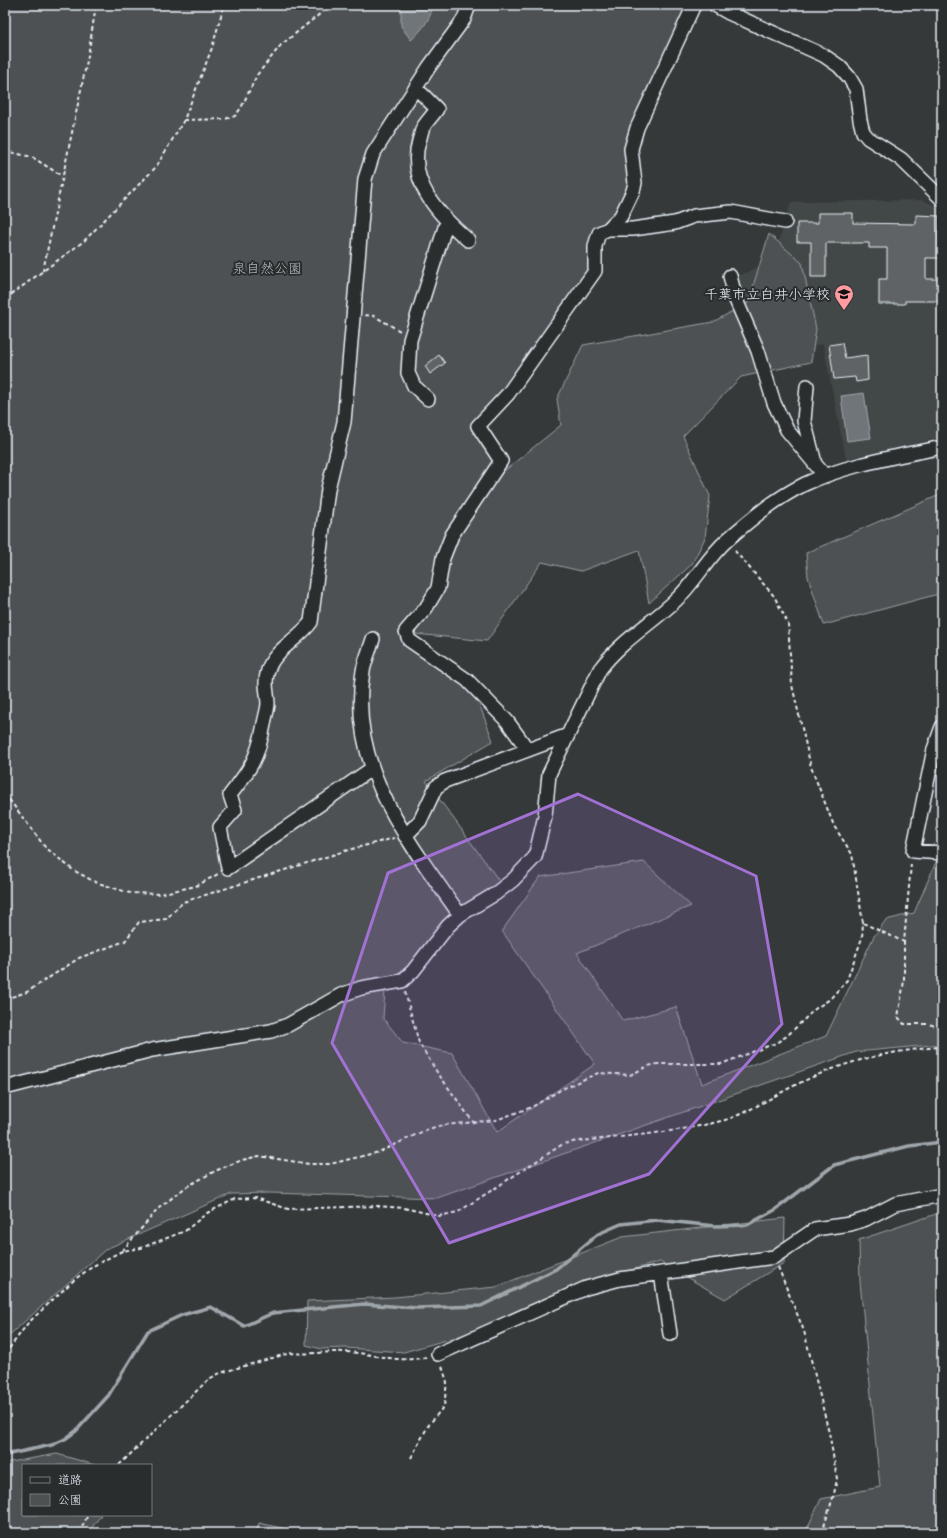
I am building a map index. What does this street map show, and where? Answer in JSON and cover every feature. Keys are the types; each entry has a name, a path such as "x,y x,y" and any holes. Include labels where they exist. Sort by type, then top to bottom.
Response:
{"street":[{"path":"371,769 228,868 220,827 235,810 230,794 249,771 259,750 268,704 265,686 269,668 288,643 304,632 311,622 328,489 344,422 365,179 373,154 429,67 464,19 468,5"},
{"path":"528,750 507,721 487,699 467,680 409,640 406,631 426,608 438,588 443,558 452,535 501,461 478,426 508,394 595,271 596,237 599,233 608,229 621,216 633,191 635,183 631,149 636,128 694,5"},
{"path":"715,5 729,13 823,55 839,66 849,77 856,90 863,132 868,138 901,159 942,199"},
{"path":"422,94 437,109 423,127 416,151 418,176 426,194 447,221 468,240"},
{"path":"608,229 632,229 675,223 694,216 731,212 785,222"},
{"path":"428,399 414,386 408,373 410,340 447,221"},
{"path":"730,276 736,300 758,350 774,403 787,430 825,476"},
{"path":"807,386 804,421 815,464"},
{"path":"5,1088 152,1050 271,1031 288,1025 341,995 361,988 402,981 412,971 448,926 460,915 495,894 513,880 535,857 545,816 549,774 600,669 610,655 677,600 710,557 762,510 804,485 825,476 848,468 942,447"},
{"path":"373,639 363,670 361,692 362,730 371,769 405,836 460,915"},
{"path":"942,727 934,749 913,850 942,853"},
{"path":"405,836 420,821 436,787 445,781 568,735"},
{"path":"438,1354 586,1288 620,1279 774,1257 815,1230 850,1224 866,1219 896,1204 942,1195"},
{"path":"661,1273 670,1334"}],"path":[{"path":"43,272 88,56 96,5"},
{"path":"5,299 84,241 156,167 184,120 212,48 224,5"},
{"path":"184,120 225,119 235,116 257,75 281,44 331,5"},
{"path":"5,151 32,157 62,176"},
{"path":"352,326 358,324 362,315 374,316 400,331 410,340"},
{"path":"122,1251 159,1208 186,1187 215,1171 242,1160 259,1156 309,1164 330,1164 379,1152 428,1129 444,1125 496,1120 532,1106 562,1089 598,1073 630,1075 648,1066 657,1064 721,1064 776,1043 787,1036 816,1009 830,999 847,980 862,938 863,923 852,854 834,826 811,767 792,685 788,623 774,596 726,541"},
{"path":"5,794 45,846 73,870 95,882 130,893 159,894 196,886 228,868"},
{"path":"5,999 27,992 79,958 125,941 138,922 166,919 183,902 348,850 405,836"},
{"path":"913,850 904,942 904,981 898,1017 904,1024 927,1024 942,1027"},
{"path":"863,923 904,942"},
{"path":"402,981 419,1043 437,1072 473,1122"},
{"path":"5,1354 28,1323 75,1279 95,1265 122,1251 141,1248 171,1238 184,1231 207,1213 235,1199 255,1198 288,1209 378,1206 404,1208 439,1216 449,1215 458,1212 563,1144 577,1141 609,1139 682,1129 726,1120 751,1109 803,1081 835,1067 889,1053 942,1047"},
{"path":"774,1257 804,1331 830,1437 837,1479 822,1533"},
{"path":"120,1464 210,1379 220,1373 290,1353 347,1352 404,1360 438,1354 447,1382 444,1406 428,1426 411,1458"},
{"path":"79,1533 88,1516"}],"highlighted area":[{"path":"578,794 756,876 782,1024 649,1174 449,1243 332,1043 388,873"}],"shaded area":[{"path":"401,5 433,5 425,24 411,40 401,26"},
{"name":"千葉市立白井小学校","path":"923,200 942,209 942,438 846,459 823,344 762,356 735,278 767,262 781,235 791,202"},
{"path":"864,393 871,438 847,441 841,396"}],"green space":[{"name":"泉自然公園","path":"5,5 691,5 636,122 632,187 608,226 592,265 543,338 477,423 498,460 477,493 561,425 557,399 583,345 713,322 748,303 769,234 802,263 816,329 811,362 741,377 683,436 710,496 705,538 692,564 649,603 639,550 581,571 542,562 487,641 415,634 422,610 405,629 474,690 493,741 426,781 500,882 469,903 459,912 420,956 410,965 398,973 386,978 383,1018 403,1043 452,1053 497,1132 595,1064 502,931 540,877 644,862 691,906 577,953 623,1021 676,1007 702,1084 826,1036 874,936 886,920 914,913 936,862 942,862 942,1044 856,1052 437,1198 269,1193 231,1194 106,1249 5,1339"},
{"path":"942,494 942,593 824,625 808,577 806,553"},
{"path":"942,1212 942,1533 805,1533 821,1499 880,1487 860,1282 859,1240"},
{"path":"785,1218 784,1263 725,1299 660,1262 590,1281 484,1329 404,1352 345,1348 321,1349 306,1345 307,1301 395,1297 496,1287 622,1237"},
{"path":"57,1454 92,1464 22,1464 22,1516 100,1516 88,1533 5,1533 5,1463"},
{"path":"259,1523 304,1533 256,1533"}],"building":[{"path":"818,213 853,213 853,223 916,224 916,215 939,216 939,246 942,246 942,258 926,258 926,279 942,279 942,301 905,301 905,304 879,304 879,279 887,279 887,248 869,248 869,243 826,243 826,277 811,277 811,242 797,242 797,223 818,223"},
{"path":"842,343 845,358 867,355 868,380 856,382 855,377 834,379 829,345"},
{"path":"439,355 445,363 430,374 425,366"}],"waterway":[{"path":"5,1455 52,1445 65,1439 76,1431 108,1396 148,1331 182,1315 211,1307 244,1326 273,1313 364,1304 417,1308 481,1306 556,1269 598,1234 621,1224 657,1220 715,1226 747,1225 775,1210 834,1165 909,1146 942,1142"}],"place":[{"name":"千葉市立白井小学校","path":"844,311"}]}
